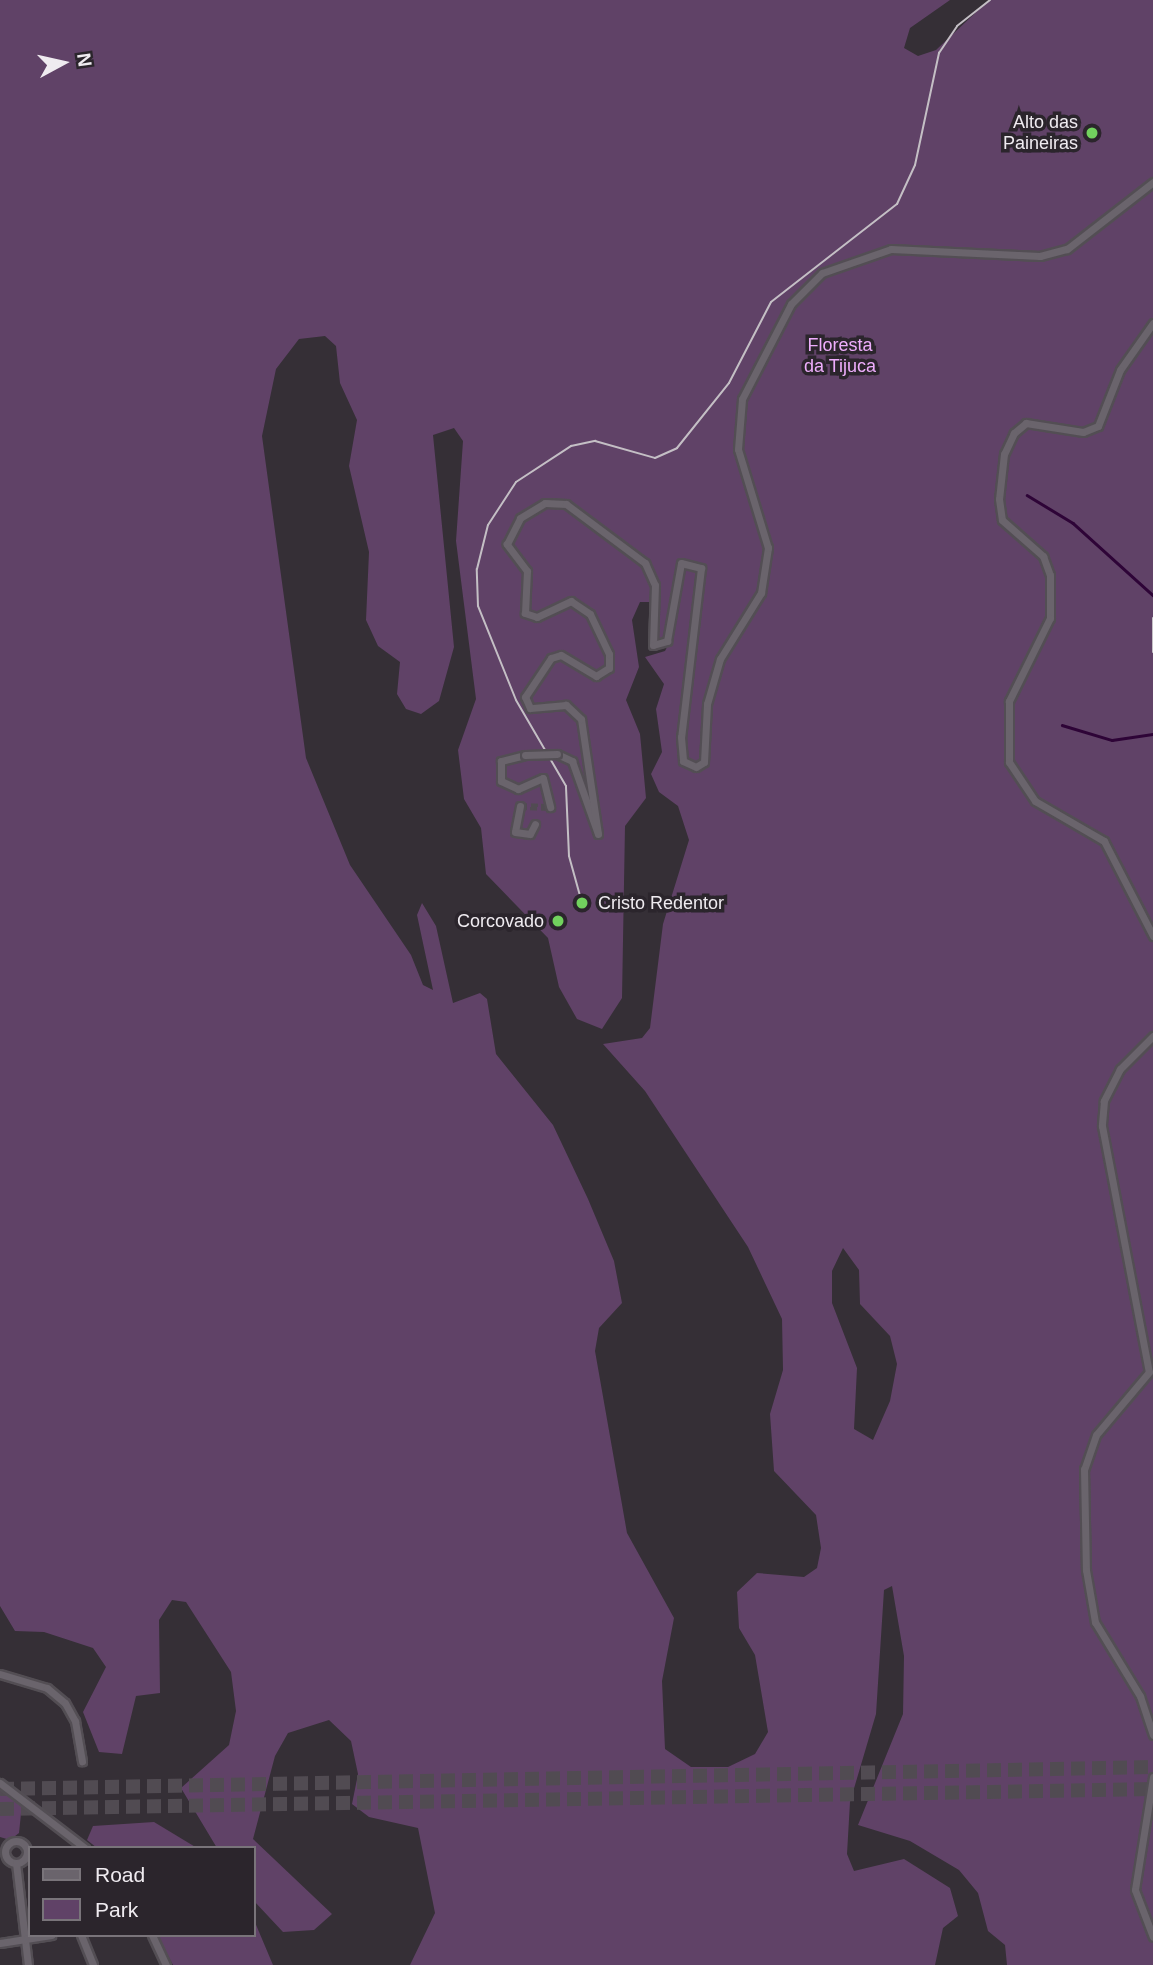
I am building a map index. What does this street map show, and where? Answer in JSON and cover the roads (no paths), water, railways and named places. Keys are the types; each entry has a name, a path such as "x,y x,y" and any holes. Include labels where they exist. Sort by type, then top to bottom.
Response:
{"street":[{"path":"550,807 543,778 517,789 501,781 501,761 524,755 557,754 572,761 597,834 581,719 566,705 530,708 525,697 551,658 561,655 596,676 609,668 609,654 590,614 571,601 537,617 525,613 527,571 507,544 520,518 545,503 566,504 645,563 655,586 648,638 653,645 667,641 681,563 701,568 681,737 683,761 696,767 704,761 708,704 720,659 761,593 768,548 738,449 742,399 791,304 822,273 891,249 1040,256 1067,249 1153,182"},
{"path":"1153,323 1120,370 1098,426 1083,432 1026,423 1014,433 1004,454 999,499 1002,520 1043,556 1050,575 1050,618 1009,701 1009,762 1035,801 1104,841 1153,936"},
{"path":"520,806 515,832 530,834 535,824"},
{"path":"1153,1036 1120,1069 1104,1101 1102,1126 1149,1371 1096,1435 1084,1469 1086,1570 1095,1622 1140,1696 1153,1735"},
{"path":"0,1674 47,1688 65,1703 75,1721 82,1761"},
{"path":"1153,1777 1135,1890 1153,1937"},
{"path":"0,1783 82,1846"},
{"path":"16,1863 28,1965"},
{"path":"0,1943 41,1937"},
{"path":"82,1937 93,1965"},
{"path":"153,1937 166,1965"}],"waterway":[{"path":"1027,495 1073,523 1153,595"},
{"path":"1062,725 1112,740 1153,734"}],"tunnel":[{"path":"520,806 550,807"},
{"path":"0,1789 1153,1767"},
{"path":"0,1809 1153,1789"}],"tram line":[{"path":"582,903 569,856 566,786 516,700 478,606 477,569 488,525 516,482 571,446 595,441 655,458 677,448 729,383 771,302 897,204 915,165 939,53 957,26 990,0"},
{"path":"1153,618 1153,652"}],"place":[{"name":"Alto das Paineiras","path":"1092,133"},
{"name":"Cristo Redentor","path":"582,903"},
{"name":"Corcovado","path":"558,921"}],"park label":[{"name":"Floresta da Tijuca","path":"840,356"}]}
